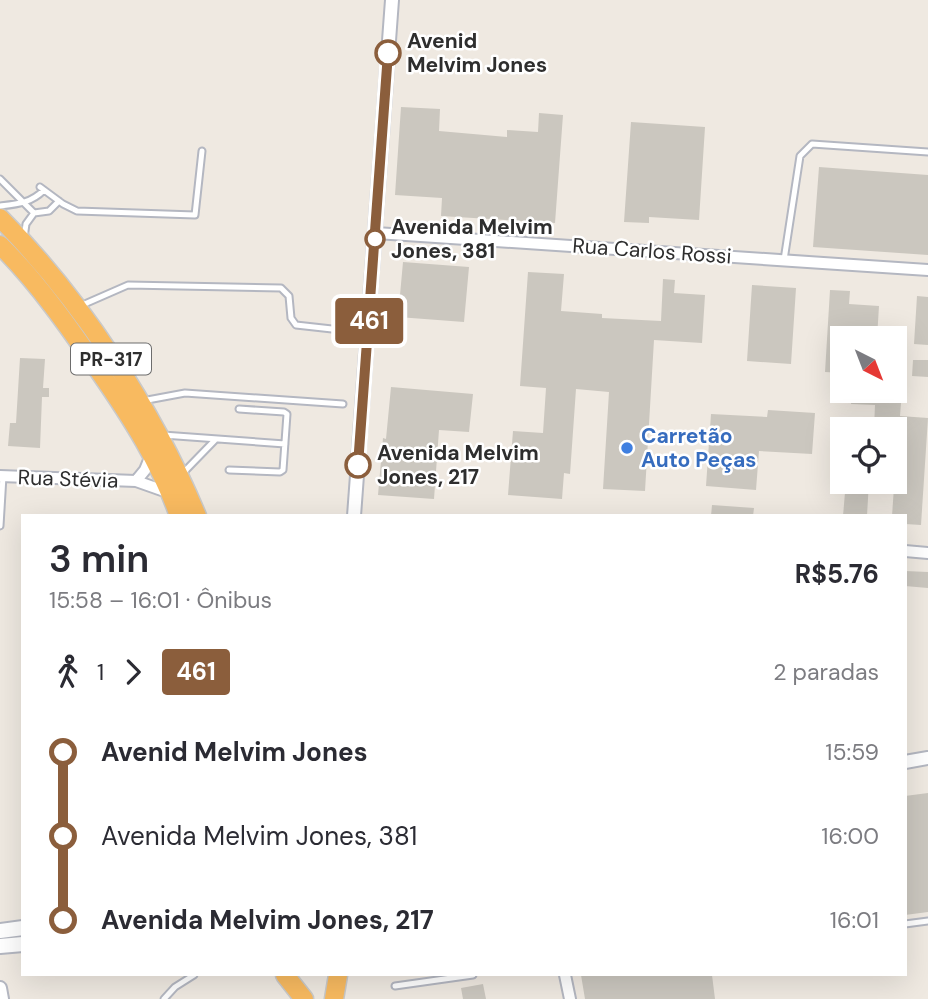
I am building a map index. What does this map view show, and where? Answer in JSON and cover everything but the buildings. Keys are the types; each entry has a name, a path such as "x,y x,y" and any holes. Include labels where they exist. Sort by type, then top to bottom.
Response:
{"highway":[{"name":"PR-317","path":"0,218 23,241 77,308 139,401 180,475 196,514"},
{"name":"PR-317","path":"0,245 41,290 116,396 152,453 178,514"},
{"path":"286,976 304,999"},
{"path":"334,999 338,976"}],"main road":[{"path":"0,931 21,928"},
{"path":"0,946 21,944"}],"street":[{"path":"354,514 392,0"},
{"name":"Rua Carlos Rossi","path":"376,233 928,270"},
{"name":"Rua Stévia","path":"136,481 145,470 152,453"},
{"name":"Rua Stévia","path":"2,476 136,481 171,493"},
{"path":"907,551 928,553"},
{"path":"907,762 928,758"},
{"path":"565,976 570,999"},
{"path":"0,988 2,999"}],"lane":[{"path":"784,260 800,156 805,149 812,144 928,152"},
{"path":"0,206 25,204 36,198 42,189 78,211 195,215 202,151"},
{"path":"0,179 34,213"},
{"path":"23,241 26,223 34,213 49,211 59,201"},
{"path":"77,308 128,285 281,288 289,296 290,318 296,325 368,332"},
{"path":"139,401 185,393 343,404"},
{"path":"229,470 283,470 287,414 239,409"},
{"path":"158,434 285,444"},
{"path":"180,475 215,440"},
{"path":"0,526 2,476"},
{"path":"907,924 928,920"},
{"path":"164,999 175,987 192,976"},
{"path":"395,986 456,976"}],"bus line":[{"name":"461","path":"358,465 388,53"}],"place":[{"name":"Avenid Melvim Jones","path":"388,53"},
{"name":"Avenida Melvim Jones, 381","path":"375,239"},
{"name":"Carretão Auto Peças","path":"627,448"},
{"name":"Avenida Melvim Jones, 217","path":"358,465"}]}
